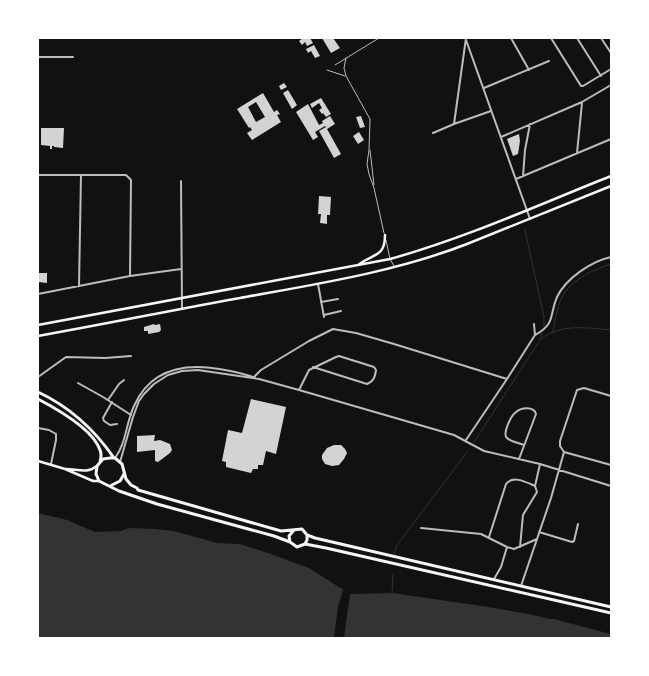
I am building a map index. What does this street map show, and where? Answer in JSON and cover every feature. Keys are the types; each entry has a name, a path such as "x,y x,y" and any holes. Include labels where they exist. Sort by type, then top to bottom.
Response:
{"main road":[{"path":"38,325 390,259 493,224 611,176"},
{"path":"38,336 318,283 394,266 454,250 611,186"},
{"path":"358,265 382,251 384,248 385,235"},
{"path":"38,392 62,405 77,416 94,432 114,458 120,462 124,468 126,479 138,490 281,531 286,532 295,529 302,529 307,535 328,541 611,607"},
{"path":"38,399 62,412 89,434 100,448 100,462"},
{"path":"65,469 83,472 92,470 106,458 114,458"},
{"path":"38,461 65,469 93,481 99,481 129,495 274,536 290,542 297,547 305,544 611,613"},
{"path":"97,466 96,474 99,481"},
{"path":"110,486 120,481 124,474"},
{"path":"290,542 290,533 295,529"},
{"path":"305,544 308,540 307,535"}],"street":[{"path":"511,38 529,70"},
{"path":"551,38 580,85 583,86 611,69"},
{"path":"577,38 601,76"},
{"path":"602,38 611,53"},
{"path":"466,39 530,219"},
{"path":"454,124 466,39"},
{"path":"38,57 73,58"},
{"path":"484,88 549,61"},
{"path":"501,137 582,102 611,86"},
{"path":"577,153 582,102"},
{"path":"433,132 491,111"},
{"path":"523,177 525,150 530,124"},
{"path":"516,179 611,139"},
{"path":"38,175 126,175 130,178 130,276"},
{"path":"79,286 81,175"},
{"path":"181,181 182,308"},
{"path":"466,440 508,379 535,335 550,324 557,297 562,290 582,269 593,263 611,257"},
{"path":"38,294 130,276 181,269"},
{"path":"318,283 324,316 341,311"},
{"path":"321,302 338,299"},
{"path":"534,324 535,335"},
{"path":"254,377 261,370 308,341 333,329 356,333 508,379"},
{"path":"38,377 66,357 105,358 131,356"},
{"path":"299,390 307,374 313,367 339,356 374,367 376,370 371,383 367,384 313,367"},
{"path":"114,458 120,450 137,399 147,386 159,377 173,370 189,367 207,367 232,371 258,379"},
{"path":"120,462 133,416 139,401 144,394 160,379 174,373 189,370 214,372 258,379 299,390 443,432 466,440 484,451 540,464 611,486"},
{"path":"498,375 504,384"},
{"path":"108,400 119,384 124,380"},
{"path":"78,383 112,402 131,415"},
{"path":"611,396 584,388 577,390 560,441 560,446 564,452 611,465"},
{"path":"112,402 104,421 110,425 117,424"},
{"path":"519,459 536,414 531,408 516,412 512,416 505,432 507,439 524,445"},
{"path":"38,428 49,430 57,436 51,464"},
{"path":"521,586 551,498 564,452"},
{"path":"520,547 522,521 537,492 535,486 540,464"},
{"path":"489,537 504,487 508,481 518,479 535,486"},
{"path":"539,532 572,542 574,541 578,524"},
{"path":"421,528 472,533 489,537 507,547 514,549 537,539"},
{"path":"494,580 501,568 507,547"}],"lane":[{"path":"334,65 379,38"},
{"path":"346,58 344,68 346,76 370,119 367,164 374,188"},
{"path":"327,70 346,76"},
{"path":"369,150 374,188 390,259 394,266"}],"shaded area":[{"path":"38,513 67,520 95,532 120,531 129,528 154,529 174,531 217,543 240,544 309,568 350,594 392,593 482,606 554,619 610,634 611,638 38,638"}],"pier":[{"path":"343,590 350,594 344,638 334,638 338,607"}],"building":[{"path":"303,38 310,38 313,43 307,46 305,42 302,45 299,41"},
{"path":"322,38 333,38 340,48 331,53"},
{"path":"314,45 320,56 315,58 311,51 308,53 306,49"},
{"path":"284,83 287,87 281,90 279,86"},
{"path":"288,90 297,105 292,109 283,93"},
{"path":"263,93 274,112 277,110 280,114 277,115 281,122 252,140 247,133 252,130 250,127 249,128 237,109","holes":["256,102 265,117 256,122 248,107"]},
{"path":"321,98 331,114 326,117 319,110 322,108 319,103 312,108 310,104"},
{"path":"308,104 319,125 330,116 335,124 327,129 341,154 334,158 319,131 326,127 325,126 315,132 318,137 313,140 296,112"},
{"path":"361,116 365,127 360,128 356,117"},
{"path":"41,128 64,128 63,148 52,146 52,149 50,149 50,146 41,145"},
{"path":"359,132 364,140 358,144 353,136"},
{"path":"519,134 520,141 518,154 513,156 507,139"},
{"path":"319,196 331,197 330,215 327,215 327,224 320,223 321,214 318,214"},
{"path":"38,273 47,273 47,283 38,282"},
{"path":"160,324 161,330 159,332 148,334 148,331 144,331 144,327"},
{"path":"251,399 286,407 276,454 266,451 263,465 258,465 258,469 253,469 251,473 226,467 226,462 222,461 228,430 242,433"},
{"path":"155,435 154,441 160,440 170,444 172,450 158,462 155,461 155,450 137,452 137,436"},
{"path":"334,445 341,445 347,453 339,465 332,466 325,464 322,459 322,455 327,448"}],"waterway":[{"path":"525,230 544,317 544,327"},
{"path":"553,332 560,300 569,287 580,278 611,264"},
{"path":"541,339 549,334 566,329 584,328 611,330"},
{"path":"474,442 540,340 543,330"},
{"path":"394,554 397,545 468,451"},
{"path":"392,593 393,574"}]}
